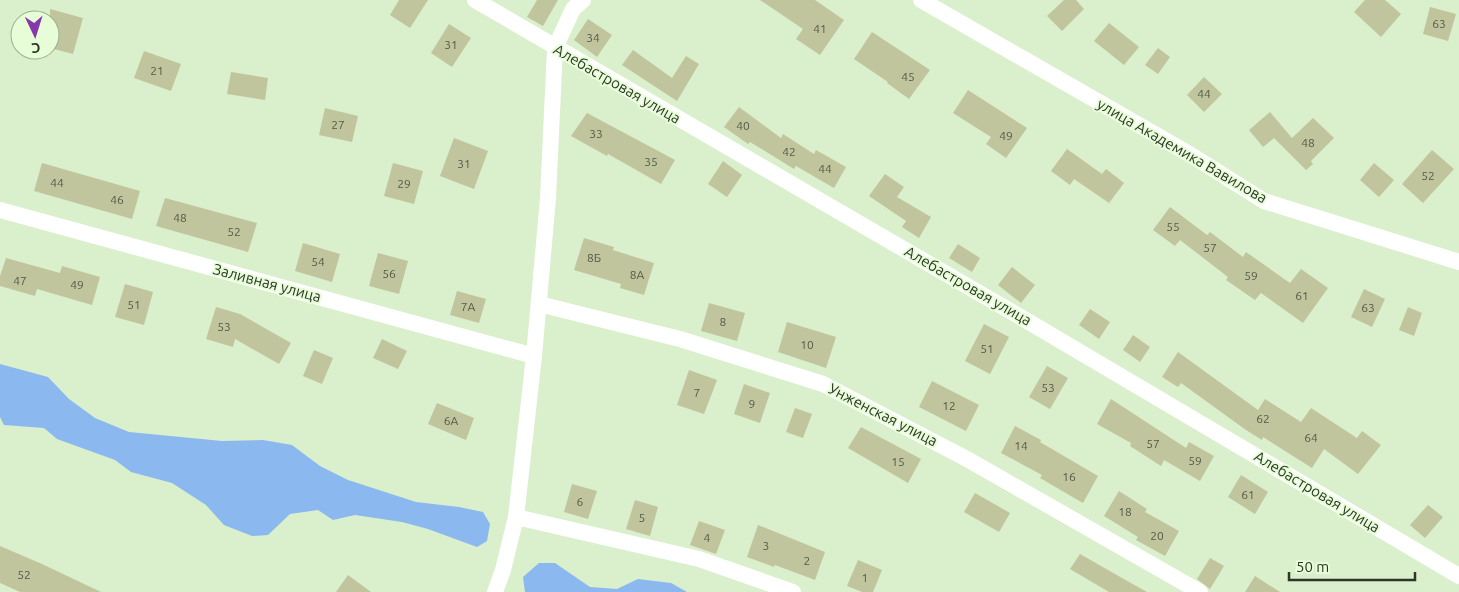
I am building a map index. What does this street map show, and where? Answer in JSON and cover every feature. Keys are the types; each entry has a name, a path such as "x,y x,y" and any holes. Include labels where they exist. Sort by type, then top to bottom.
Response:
{"street":[{"name":"Алебастровая улица","path":"475,0 1038,327 1459,576"},
{"path":"495,592 503,570 516,517 534,356 548,198 555,48 574,9 583,0"},
{"name":"улица Академика Вавилова","path":"921,0 1191,155 1264,201 1459,262"},
{"name":"Заливная улица","path":"0,210 534,356"},
{"name":"Унженская улица","path":"539,304 680,339 823,384 967,459 1200,592"},
{"path":"516,517 699,559 793,592"}],"water":[{"path":"0,364 48,377 69,399 95,418 129,432 222,441 263,440 292,445 320,466 348,480 416,502 483,512 490,524 487,541 477,547 428,529 402,522 355,515 333,520 318,510 290,514 268,535 252,536 224,525 206,505 172,483 131,472 115,460 57,439 44,428 4,425 0,417"},
{"path":"539,563 555,563 590,587 617,589 638,579 671,583 687,592 525,592 523,577"}],"building":[{"path":"399,0 428,0 410,28 390,15"},
{"path":"537,0 558,0 543,26 527,17"},
{"path":"760,0 815,0 844,20 820,55 796,39 803,29"},
{"path":"1064,0 1076,0 1084,9 1062,31 1047,16"},
{"path":"1365,0 1385,0 1401,14 1381,37 1354,12"},
{"path":"1430,7 1456,14 1448,41 1423,34"},
{"path":"60,12 83,18 73,54 60,51"},
{"path":"588,19 612,35 597,57 574,40"},
{"path":"1109,23 1139,47 1124,65 1094,41"},
{"path":"449,24 471,38 452,67 431,53"},
{"path":"872,32 930,70 909,99 854,59"},
{"path":"1158,48 1170,57 1158,74 1145,65"},
{"path":"633,50 672,78 686,56 699,64 677,101 622,65"},
{"path":"144,51 181,64 171,91 134,78"},
{"path":"231,72 268,78 265,100 227,94"},
{"path":"1204,77 1222,94 1204,112 1187,95"},
{"path":"968,90 1027,128 1006,158 986,144 991,137 953,113"},
{"path":"739,107 781,138 783,134 814,154 816,150 846,167 834,188 796,166 794,169 750,142 748,144 724,127"},
{"path":"325,108 358,116 352,142 319,135"},
{"path":"1270,112 1292,138 1313,118 1334,138 1311,161 1313,164 1306,170 1274,138 1263,147 1249,130"},
{"path":"587,113 675,160 661,184 608,154 607,156 571,136"},
{"path":"454,138 488,151 474,189 440,176"},
{"path":"1067,149 1102,174 1106,169 1124,183 1109,203 1074,179 1070,185 1051,171"},
{"path":"1432,150 1454,169 1423,203 1402,184"},
{"path":"723,161 742,175 727,197 708,184"},
{"path":"42,163 140,191 132,219 34,191"},
{"path":"393,163 423,171 414,204 384,196"},
{"path":"1374,163 1394,180 1379,197 1360,180"},
{"path":"885,174 904,187 897,197 931,217 919,238 902,227 906,221 869,196"},
{"path":"165,198 257,223 248,252 156,226"},
{"path":"1170,207 1207,235 1210,232 1243,257 1246,252 1290,283 1301,269 1328,288 1303,323 1261,293 1255,300 1226,280 1228,277 1180,240 1175,246 1153,230"},
{"path":"584,238 614,247 613,250 654,263 644,295 620,288 621,284 574,270"},
{"path":"303,243 340,254 332,282 295,271"},
{"path":"958,244 980,258 972,272 949,258"},
{"path":"378,253 408,261 399,294 369,286"},
{"path":"6,258 60,273 62,266 100,277 92,305 37,289 35,296 0,286 0,276"},
{"path":"1012,267 1035,285 1021,303 998,285"},
{"path":"125,284 153,292 144,325 115,317"},
{"path":"1364,289 1385,299 1372,327 1351,317"},
{"path":"457,291 486,299 479,323 450,315"},
{"path":"709,303 745,313 737,341 701,331"},
{"path":"216,307 240,314 291,343 279,364 235,339 233,347 206,339"},
{"path":"1408,307 1422,313 1414,336 1399,330"},
{"path":"1090,309 1110,322 1099,339 1079,325"},
{"path":"787,322 836,337 826,368 778,352"},
{"path":"984,324 1009,337 990,374 965,361"},
{"path":"1133,335 1150,347 1140,362 1123,350"},
{"path":"382,339 407,351 398,369 373,358"},
{"path":"314,350 333,358 322,384 303,376"},
{"path":"1178,352 1258,410 1265,399 1301,422 1311,408 1357,438 1362,431 1381,445 1358,474 1324,449 1312,468 1263,437 1262,440 1246,430 1181,383 1178,387 1162,377"},
{"path":"1047,366 1068,378 1050,409 1029,397"},
{"path":"689,370 717,380 704,414 677,405"},
{"path":"932,381 979,405 966,431 919,407"},
{"path":"744,384 770,393 760,423 734,414"},
{"path":"1111,399 1186,448 1189,442 1214,456 1200,481 1164,460 1161,466 1130,446 1131,443 1097,424"},
{"path":"437,403 474,418 466,440 428,424"},
{"path":"795,408 812,414 803,438 786,432"},
{"path":"1015,426 1098,476 1083,503 1040,478 1042,475 1001,453"},
{"path":"861,427 921,459 908,483 848,448"},
{"path":"1241,475 1268,492 1255,514 1228,497"},
{"path":"572,484 597,491 588,519 564,512"},
{"path":"1119,491 1147,509 1145,512 1179,531 1165,556 1136,540 1138,537 1104,516"},
{"path":"975,493 1010,513 999,532 964,512"},
{"path":"635,500 658,507 650,536 626,529"},
{"path":"1428,505 1443,517 1425,538 1410,525"},
{"path":"699,521 725,530 716,554 690,545"},
{"path":"758,525 825,552 815,580 747,557"},
{"path":"0,546 101,592 20,592 0,583"},
{"path":"1080,554 1147,592 1109,592 1070,569"},
{"path":"1210,558 1224,566 1210,589 1197,579"},
{"path":"858,560 882,570 873,592 862,592 847,586"},
{"path":"348,575 371,592 336,592"},
{"path":"1255,576 1280,592 1245,592"}]}
